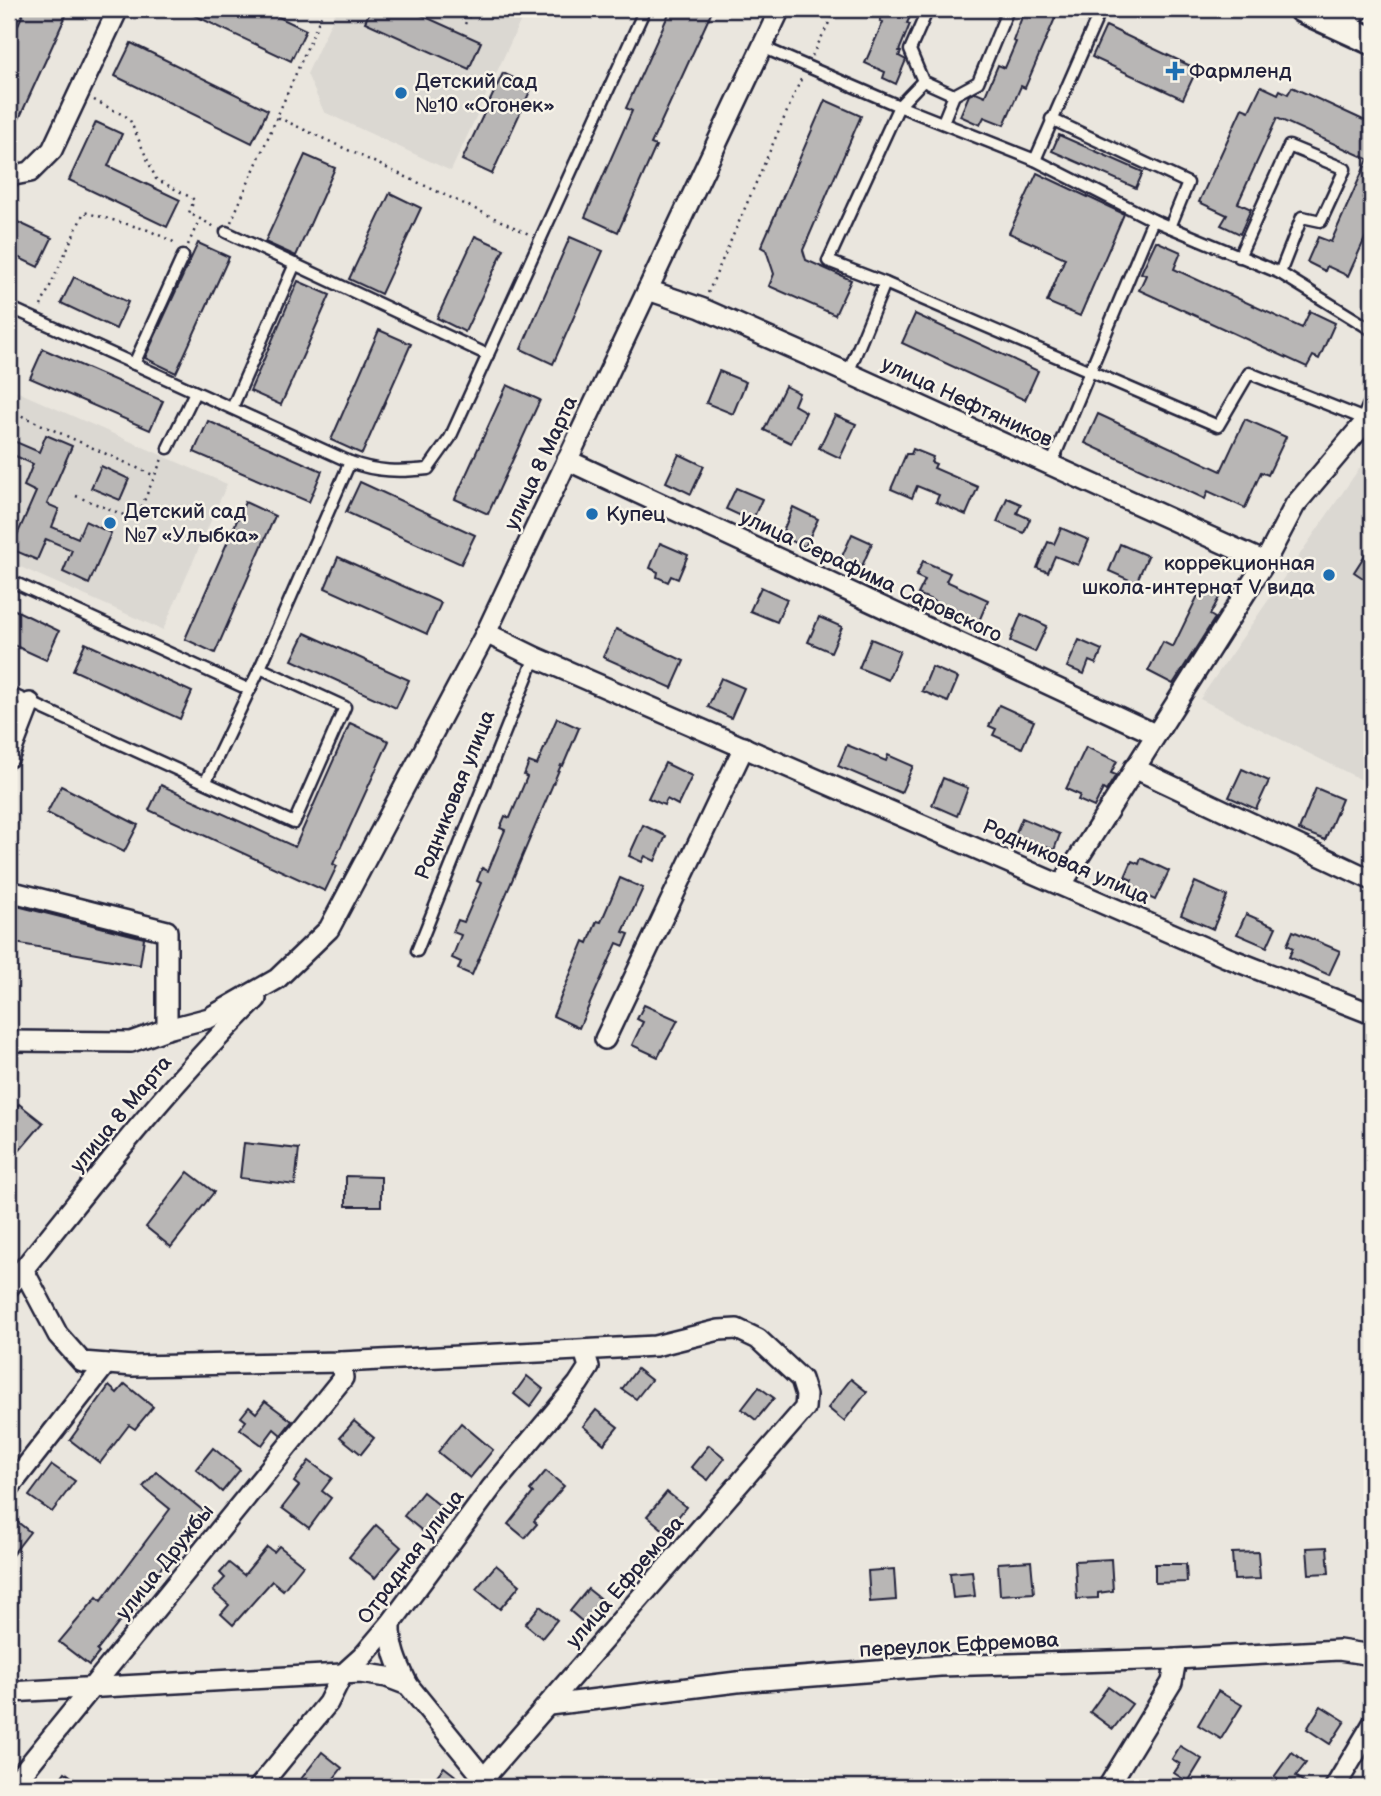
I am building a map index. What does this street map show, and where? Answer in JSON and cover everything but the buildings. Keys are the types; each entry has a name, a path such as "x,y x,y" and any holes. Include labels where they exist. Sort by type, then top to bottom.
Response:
{"main road":[{"path":"1302,9 1372,41"}],"street":[{"path":"9,176 30,172 52,150 118,9"},
{"name":"улица 8 Марта","path":"9,1287 205,1050 329,929 486,633 780,9"},
{"name":"улица Нефтяников","path":"648,290 701,308 1265,562"},
{"path":"1062,884 1265,562 1295,505 1370,414"},
{"name":"улица Серафима Саровского","path":"567,460 1155,734"},
{"name":"Родниковая улица","path":"486,633 535,657 1226,957 1372,1014"},
{"path":"9,757 30,703"},
{"path":"606,1039 744,747"},
{"path":"1134,768 1372,880"},
{"path":"9,891 167,931 167,1029"},
{"path":"9,1041 131,1042 209,1018 277,979"},
{"path":"23,1269 58,1335 82,1362 133,1366 341,1362 584,1350"},
{"name":"улица Ефремова","path":"484,1786 490,1772 805,1408 806,1395 801,1380 758,1339 737,1329 719,1330 655,1346 584,1350"},
{"name":"Отрадная улица","path":"259,1787 328,1703 342,1675 363,1656 391,1623 492,1487 578,1384 589,1367 584,1350"},
{"name":"улица Дружбы","path":"11,1787 343,1378 341,1362"},
{"path":"9,1488 106,1364"},
{"path":"391,1623 393,1654 408,1685 482,1776 484,1786"},
{"name":"переулок Ефремова","path":"549,1705 737,1682 940,1665 1176,1659 1339,1650 1372,1655"},
{"path":"1108,1787 1172,1682 1176,1659"},
{"path":"9,1692 360,1673 387,1677 408,1685"},
{"path":"1335,1787 1372,1725"}],"lane":[{"path":"9,307 368,469 394,472 428,469 450,438 645,9"},
{"path":"928,9 910,50 923,81 954,95"},
{"path":"943,122 954,95 978,82 1007,12 1000,9"},
{"path":"1035,160 1051,118 1101,9"},
{"path":"1340,26 1369,9"},
{"path":"762,47 1035,160 1153,220 1280,273 1372,330"},
{"path":"923,81 900,106 828,261 1090,369 1218,426 1249,373 1370,414"},
{"path":"1051,118 1188,183 1170,227"},
{"path":"1239,257 1289,146 1345,169 1321,221 1303,217 1280,273"},
{"path":"1051,465 1153,220"},
{"path":"226,232 488,355"},
{"path":"134,364 183,256"},
{"path":"232,408 295,264"},
{"path":"848,373 886,283"},
{"path":"166,452 195,392"},
{"path":"206,781 260,668 350,462"},
{"path":"9,580 250,690"},
{"name":"Родниковая улица","path":"417,951 535,657"},
{"path":"9,693 294,823 345,707 260,668"}],"path":[{"path":"79,93 129,118 156,179 194,200 189,213 226,232 324,9"},
{"path":"465,24 473,9"},
{"path":"701,308 806,67 836,9"},
{"path":"277,117 540,239"},
{"path":"35,319 84,212 148,230 186,248 200,219"},
{"path":"9,410 155,476"},
{"path":"76,496 134,519 166,452"}],"shaded area":[{"name":"Детский сад №10 «Огонек»","path":"337,9 526,9 451,171 324,112 307,74"},
{"name":"Детский сад №7 «Улыбка»","path":"9,388 227,484 163,630 9,562"},
{"name":"коррекционная школа-интернат V вида","path":"1372,450 1372,785 1200,699"}],"place":[{"name":"Фармленд","path":"1175,71"},
{"name":"Детский сад №10 «Огонек»","path":"401,93"},
{"name":"Купец","path":"592,514"},
{"name":"Детский сад №7 «Улыбка»","path":"110,523"},
{"name":"коррекционная школа-интернат V вида","path":"1329,575"}]}
